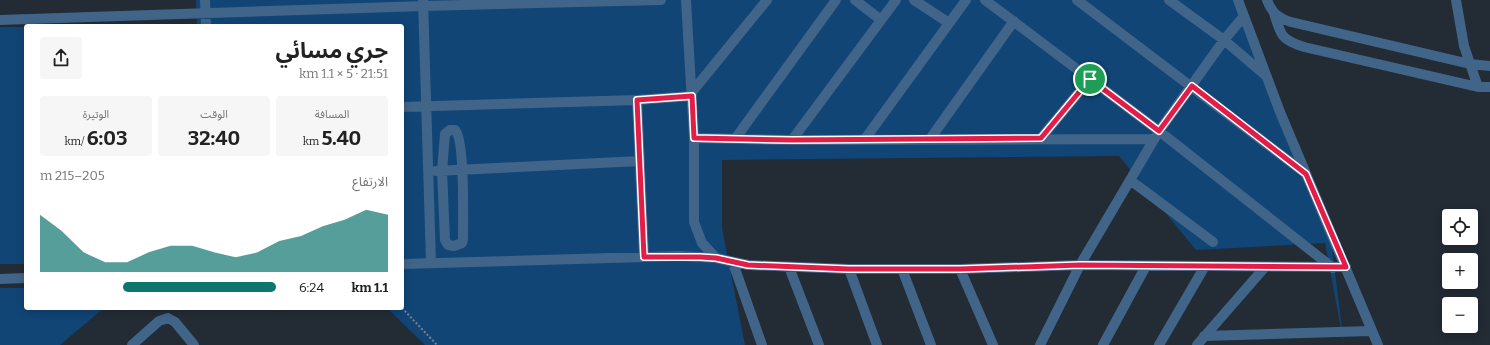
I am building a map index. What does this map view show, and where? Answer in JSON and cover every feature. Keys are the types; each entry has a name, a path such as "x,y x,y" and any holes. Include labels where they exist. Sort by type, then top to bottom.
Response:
{"street":[{"path":"205,0 206,24"},
{"path":"0,20 206,13 424,3 662,0"},
{"path":"686,0 694,138 694,222 702,243 716,258"},
{"path":"404,106 637,100 692,94 767,0"},
{"path":"734,139 836,0"},
{"path":"855,0 881,20"},
{"path":"792,140 896,0"},
{"path":"914,0 950,23"},
{"path":"865,139 966,0"},
{"path":"985,0 1090,79 1156,135 1333,268"},
{"path":"1076,0 1192,86 1306,174"},
{"path":"1169,0 1224,40 1266,75"},
{"path":"1238,0 1266,75 1306,174 1378,345"},
{"path":"1267,0 1274,13 1281,35 1290,42 1304,47 1478,87 1490,87"},
{"path":"1456,0 1464,46 1478,87"},
{"path":"424,3 431,263"},
{"path":"1274,13 1281,19 1291,22 1470,64 1490,66"},
{"path":"1040,345 1080,265 1156,135 1224,40 1244,16"},
{"path":"930,139 1014,22"},
{"path":"1041,138 1090,79"},
{"path":"637,100 644,257"},
{"path":"450,130 455,130 459,137 462,170 463,239 462,243 454,246 448,245 445,240 442,171 445,134 450,130"},
{"path":"694,138 792,140 1041,138 1156,135"},
{"path":"428,171 640,161"},
{"path":"1130,180 1213,242"},
{"path":"404,264 680,256 716,258 733,263 789,268 849,269 960,269 1080,265 1346,267"},
{"path":"733,263 762,345"},
{"path":"1103,345 1146,266"},
{"path":"1159,345 1205,266"},
{"path":"1197,345 1265,267"},
{"path":"789,268 819,345"},
{"path":"849,269 877,345"},
{"path":"902,269 931,345"},
{"path":"960,269 993,345"},
{"path":"0,279 24,278"},
{"path":"132,345 159,321 168,318 175,322 194,345"},
{"path":"1204,336 1371,331"}],"path":[{"path":"404,310 438,345"}],"shaded area":[{"path":"196,0 1236,0 1329,224 1344,345 1325,243 1196,250 1119,156 722,160 722,228 745,345 425,345 389,310 404,310 404,24 197,24"},
{"path":"0,27 24,27 24,264 0,264"},
{"path":"0,288 24,288 24,310 102,310 60,345 0,345"}],"route":[{"path":"1090,79 1159,131 1192,86 1306,174 1346,267 1080,265 960,269 849,269 789,268 748,265 733,263 716,258 700,257 644,257 637,100 692,96 694,138 792,140 1041,138 1090,79"}]}
